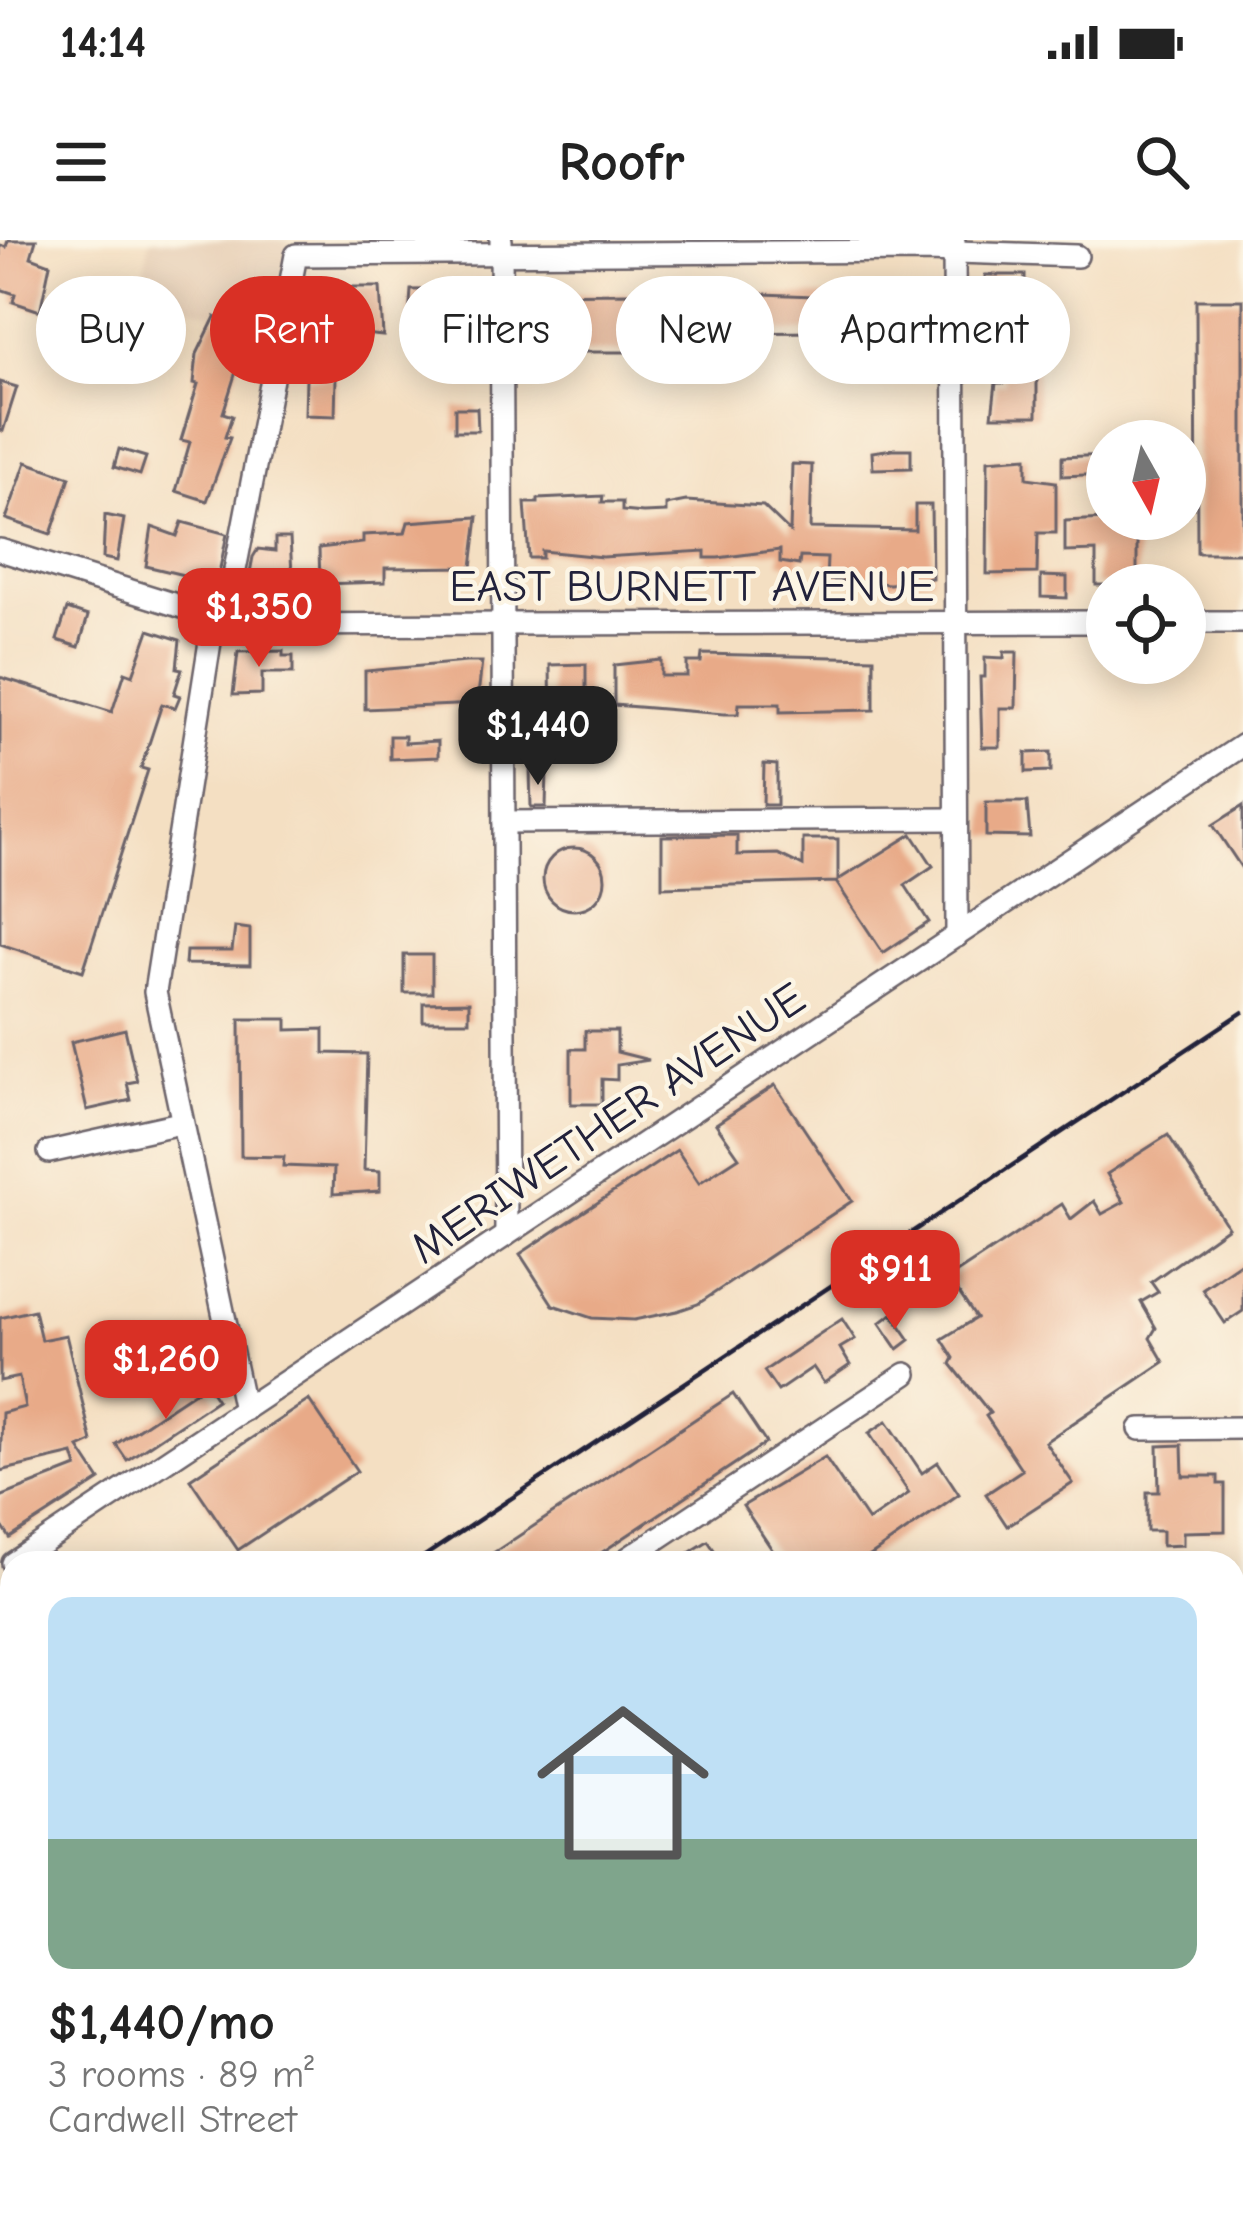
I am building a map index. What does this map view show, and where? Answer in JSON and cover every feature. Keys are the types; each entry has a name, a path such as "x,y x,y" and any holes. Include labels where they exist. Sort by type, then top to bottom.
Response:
{"street":[{"path":"954,246 957,936"},
{"path":"244,1410 155,992 210,642 229,601 296,255 501,247 954,246 1076,256"},
{"path":"501,247 506,1235"},
{"name":"EAST BURNETT AVENUE","path":"0,550 220,620 500,625 1086,622"},
{"path":"1206,622 1243,622"},
{"name":"MERIWETHER AVENUE","path":"31,1551 1243,745"},
{"path":"504,822 956,819"},
{"path":"49,1152 180,1123"},
{"path":"639,1551 906,1373"},
{"path":"1140,1429 1243,1428"}],"shaded area":[{"path":"150,240 289,240 282,276 210,276 210,313 186,305 186,276 143,276"}],"building":[{"path":"8,240 36,240 31,257 50,264 47,276 36,276 36,310 13,302 15,294 0,289 0,245 6,247"},
{"path":"375,287 380,287 383,336 375,335"},
{"path":"592,293 616,293 616,352 592,352"},
{"path":"774,294 798,295 798,332 774,333"},
{"path":"1196,300 1243,300 1243,553 1197,553 1197,540 1206,540 1206,420 1196,420"},
{"path":"210,327 210,384 232,384 223,413 232,416 225,437 230,438 207,501 176,491 190,442 181,440 198,384 194,383 197,354"},
{"path":"0,382 17,387 3,431 0,430"},
{"path":"306,384 336,384 335,416 305,415"},
{"path":"996,384 1037,384 1037,416 992,416"},
{"path":"455,408 477,408 478,431 455,431"},
{"path":"119,449 146,457 140,475 114,467"},
{"path":"911,449 911,468 873,469 872,452"},
{"path":"1086,456 1086,475 1062,476 1062,457"},
{"path":"1027,457 1027,478 1056,482 1056,533 1038,533 1037,573 987,574 988,460"},
{"path":"26,462 70,477 51,534 6,519"},
{"path":"792,464 812,465 810,528 915,530 915,505 931,505 932,578 890,584 826,580 827,558 800,557 799,565 780,562 780,550 718,558 705,558 705,551 602,557 542,551 542,558 529,558 525,503 538,503 538,499 603,496 602,502 622,502 622,511 643,513 666,512 666,505 686,501 763,506 790,532"},
{"path":"105,515 124,519 117,561 103,558"},
{"path":"478,517 472,567 385,568 385,582 320,584 319,548 363,543 363,535 405,533 408,522"},
{"path":"1086,520 1086,540 1137,540 1137,564 1096,564 1096,551 1065,552 1065,521"},
{"path":"182,522 227,534 217,583 146,566 152,527 177,536"},
{"path":"275,538 290,538 293,592 248,583 253,557 258,549 275,551"},
{"path":"1041,576 1067,577 1067,598 1041,597"},
{"path":"67,609 88,616 79,647 57,640"},
{"path":"149,630 180,640 177,668 182,669 174,694 180,696 175,708 162,704 141,768 148,770 83,971 0,944 0,677 112,712 125,672 133,675"},
{"path":"283,651 283,656 293,656 293,673 262,673 262,694 233,695 238,652"},
{"path":"1004,652 1017,652 1016,708 1000,708 1000,747 982,747 980,677 985,677 985,657 1004,658"},
{"path":"702,654 874,658 874,710 780,712 780,704 739,704 738,714 724,714 614,705 614,665 661,660 661,676 687,676 687,662 701,662"},
{"path":"482,662 477,704 365,709 365,671"},
{"path":"586,664 586,724 551,731 550,665"},
{"path":"390,736 405,736 405,743 438,741 438,757 390,759"},
{"path":"1051,752 1051,771 1026,772 1026,753"},
{"path":"764,764 777,765 777,805 763,805"},
{"path":"530,769 547,769 546,807 531,807"},
{"path":"986,802 1027,802 1030,837 986,836"},
{"path":"1243,806 1243,870 1213,825"},
{"path":"912,834 933,866 905,885 929,922 883,953 836,882 662,887 662,836 737,835 737,855 778,854 803,866 803,839 838,839 838,880"},
{"path":"574,848 596,857 605,879 596,901 574,910 552,901 543,879 552,857"},
{"path":"235,927 250,929 250,965 185,964 186,951 232,951"},
{"path":"404,955 432,955 432,993 404,993"},
{"path":"469,1002 469,1021 423,1021 423,1003"},
{"path":"240,1019 287,1019 287,1030 324,1029 324,1053 367,1054 364,1170 380,1171 380,1191 333,1194 334,1168 283,1166 284,1157 241,1156"},
{"path":"125,1029 137,1081 127,1083 131,1100 87,1110 71,1042"},
{"path":"585,1031 617,1031 617,1052 649,1060 617,1065 617,1080 602,1079 602,1104 571,1104 571,1049 585,1049"},
{"path":"775,1085 852,1201 698,1304 634,1320 592,1318 553,1305 520,1254 677,1150 699,1183 739,1157 716,1124"},
{"path":"1168,1135 1228,1227 1151,1282 1158,1292 1141,1302 1156,1328 1150,1338 1164,1362 1045,1442 1073,1483 1007,1526 986,1494 1022,1470 986,1416 990,1413 951,1364 954,1358 942,1339 976,1318 949,1278 1062,1204 1071,1219 1094,1201 1102,1214 1124,1202 1107,1174"},
{"path":"1243,1261 1243,1311 1225,1323 1202,1289"},
{"path":"34,1310 41,1340 66,1335 92,1442 79,1448 100,1480 10,1538 0,1523 0,1497 77,1467 73,1454 0,1471 2,1413 25,1407 19,1377 0,1381 0,1318"},
{"path":"892,1314 910,1340 898,1349 880,1323"},
{"path":"842,1319 855,1339 840,1348 850,1365 824,1383 813,1367 778,1391 764,1371"},
{"path":"206,1384 217,1400 127,1460 116,1444"},
{"path":"733,1394 766,1443 604,1551 496,1551"},
{"path":"309,1400 357,1471 238,1550 190,1479"},
{"path":"887,1421 922,1473 938,1462 959,1494 877,1551 773,1551 743,1506 825,1457 868,1521 909,1493 869,1433"},
{"path":"1182,1445 1183,1476 1218,1476 1218,1484 1225,1484 1225,1531 1183,1532 1183,1545 1162,1546 1162,1531 1147,1531 1147,1492 1159,1492 1158,1446"},
{"path":"708,1541 715,1551 692,1551"}],"railway":[{"path":"432,1551 1243,1012"}]}
